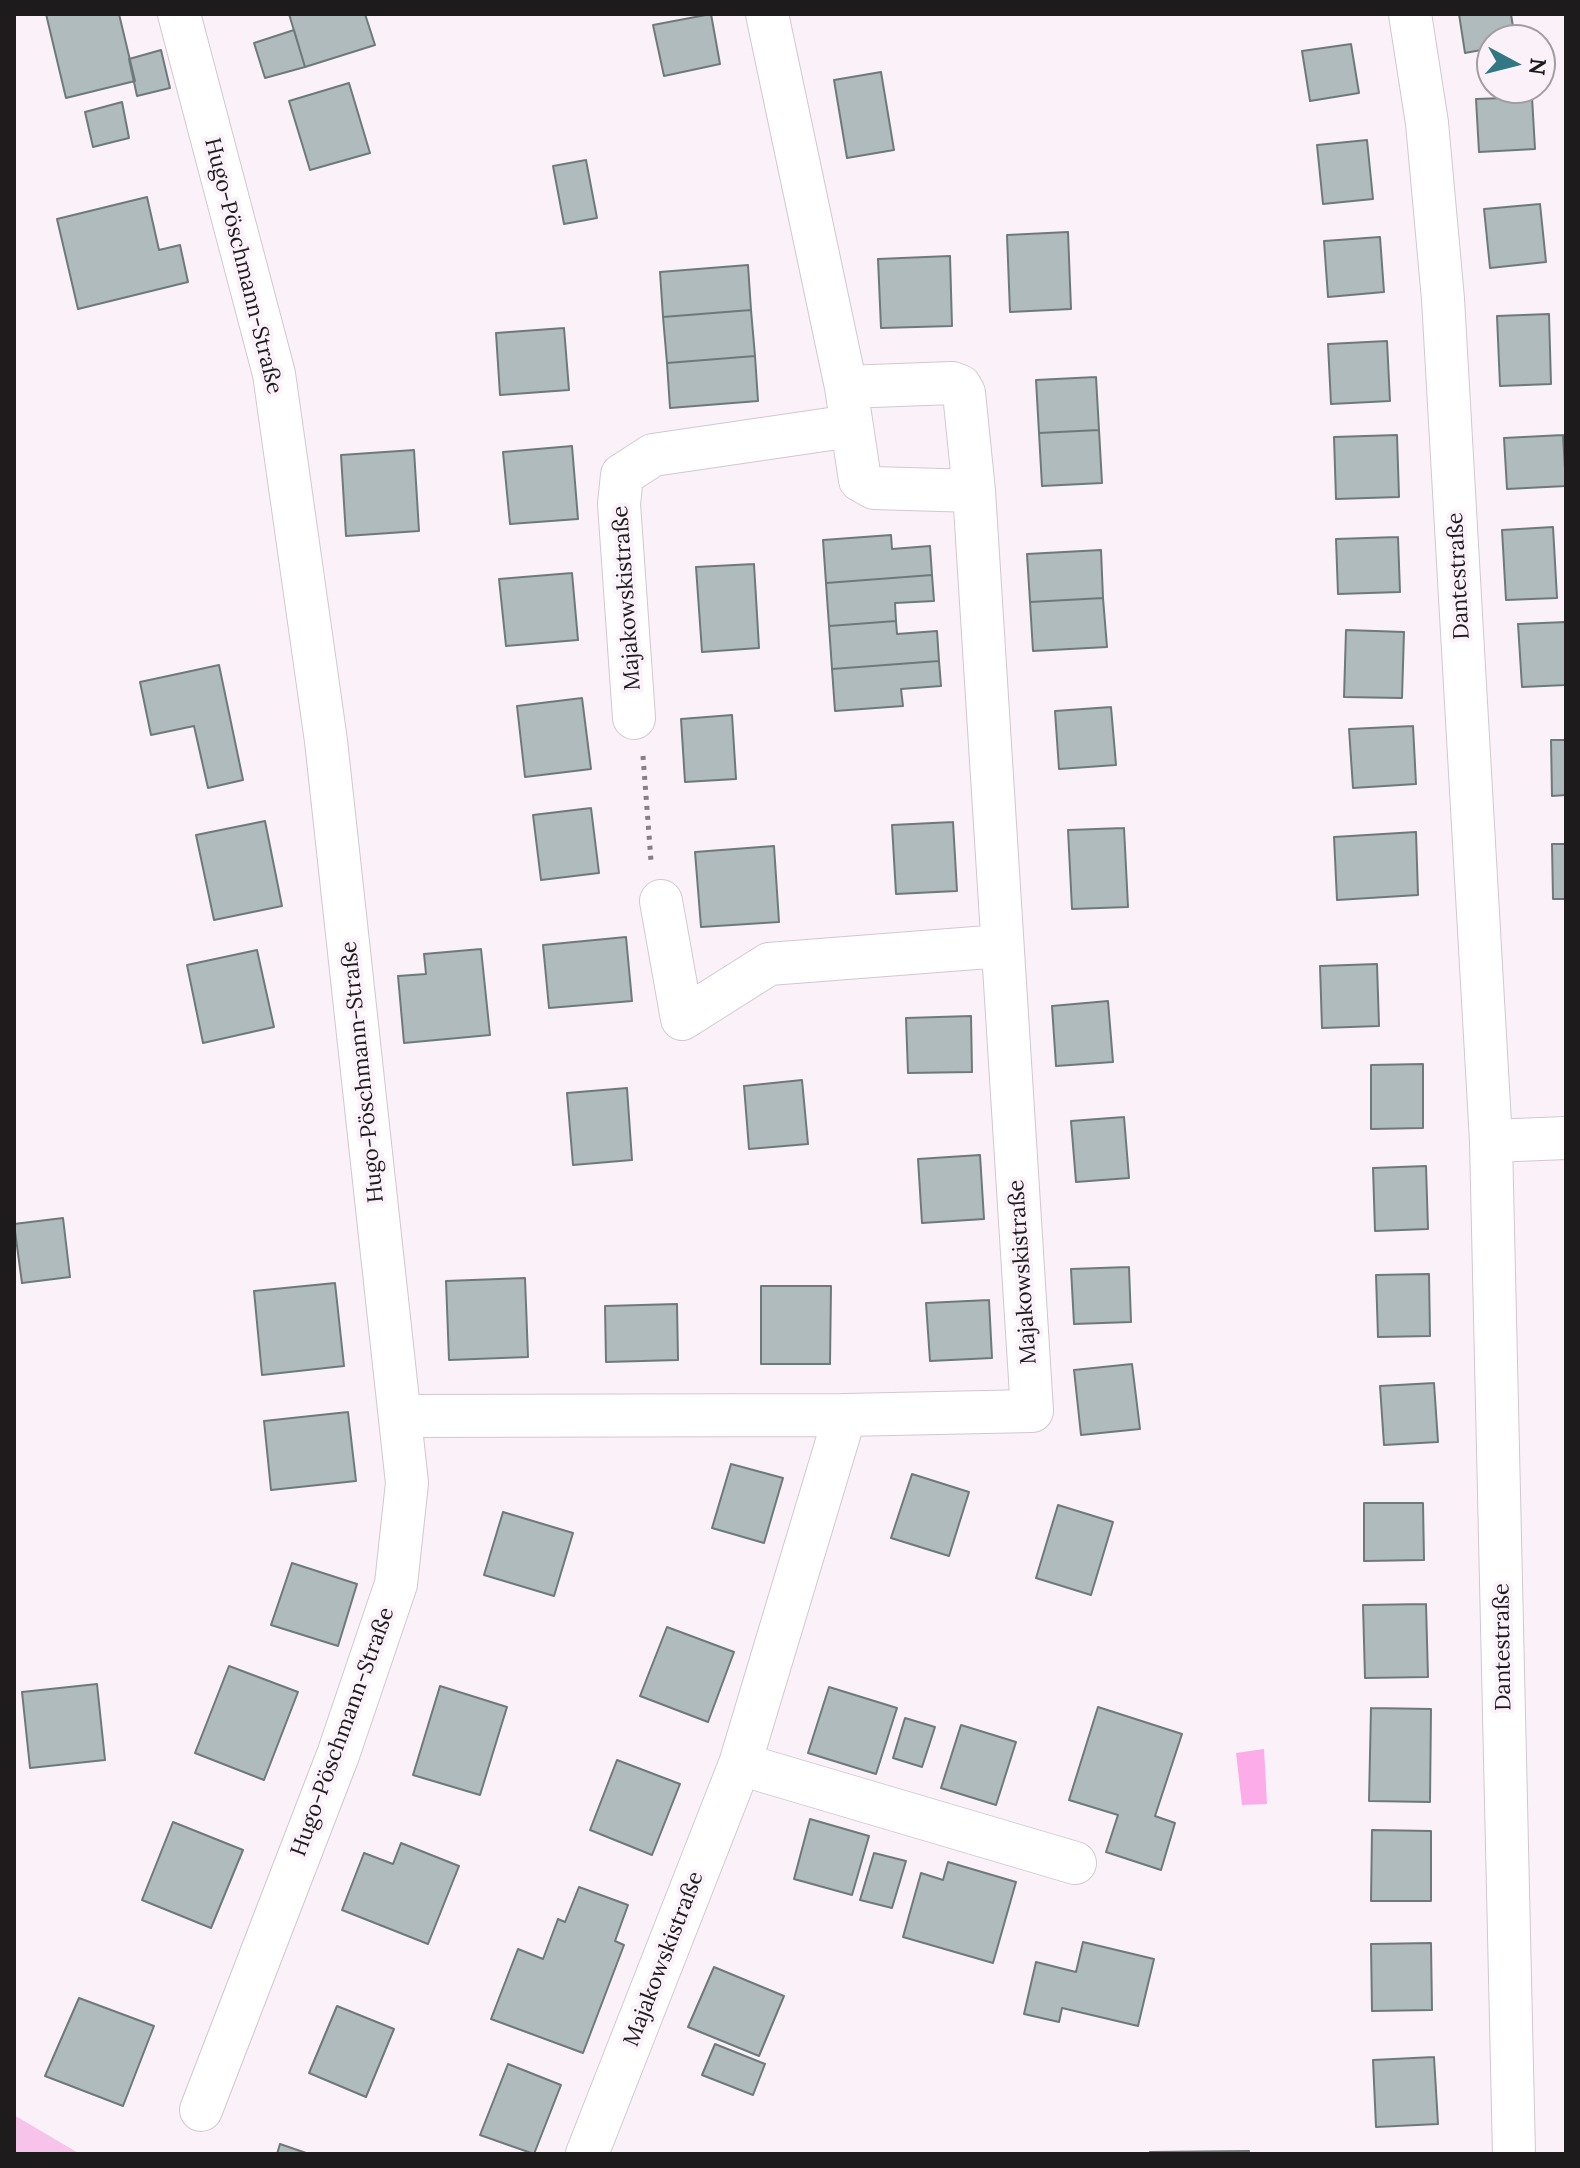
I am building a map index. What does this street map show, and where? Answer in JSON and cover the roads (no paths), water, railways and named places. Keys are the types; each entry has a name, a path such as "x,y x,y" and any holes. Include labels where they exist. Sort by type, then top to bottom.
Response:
{"street":[{"name":"Hugo-Pöschmann-Straße","path":"179,14 274,374 326,741 407,1483 396,1584 338,1755 201,2110"},
{"path":"767,14 849,406 860,480 874,488 974,491"},
{"name":"Dantestraße","path":"1410,14 1427,123 1443,299 1491,1141 1514,2154"},
{"name":"Majakowskistraße","path":"401,1416 845,1415 1032,1411 974,491 964,393 960,386 952,383 849,406 653,455 622,475 619,504 634,718"},
{"path":"661,901 682,1019 769,964 1001,946"},
{"path":"1491,1141 1566,1138"},
{"name":"Majakowskistraße","path":"587,2154 740,1764 845,1415"},
{"path":"740,1764 1075,1863"}]}
